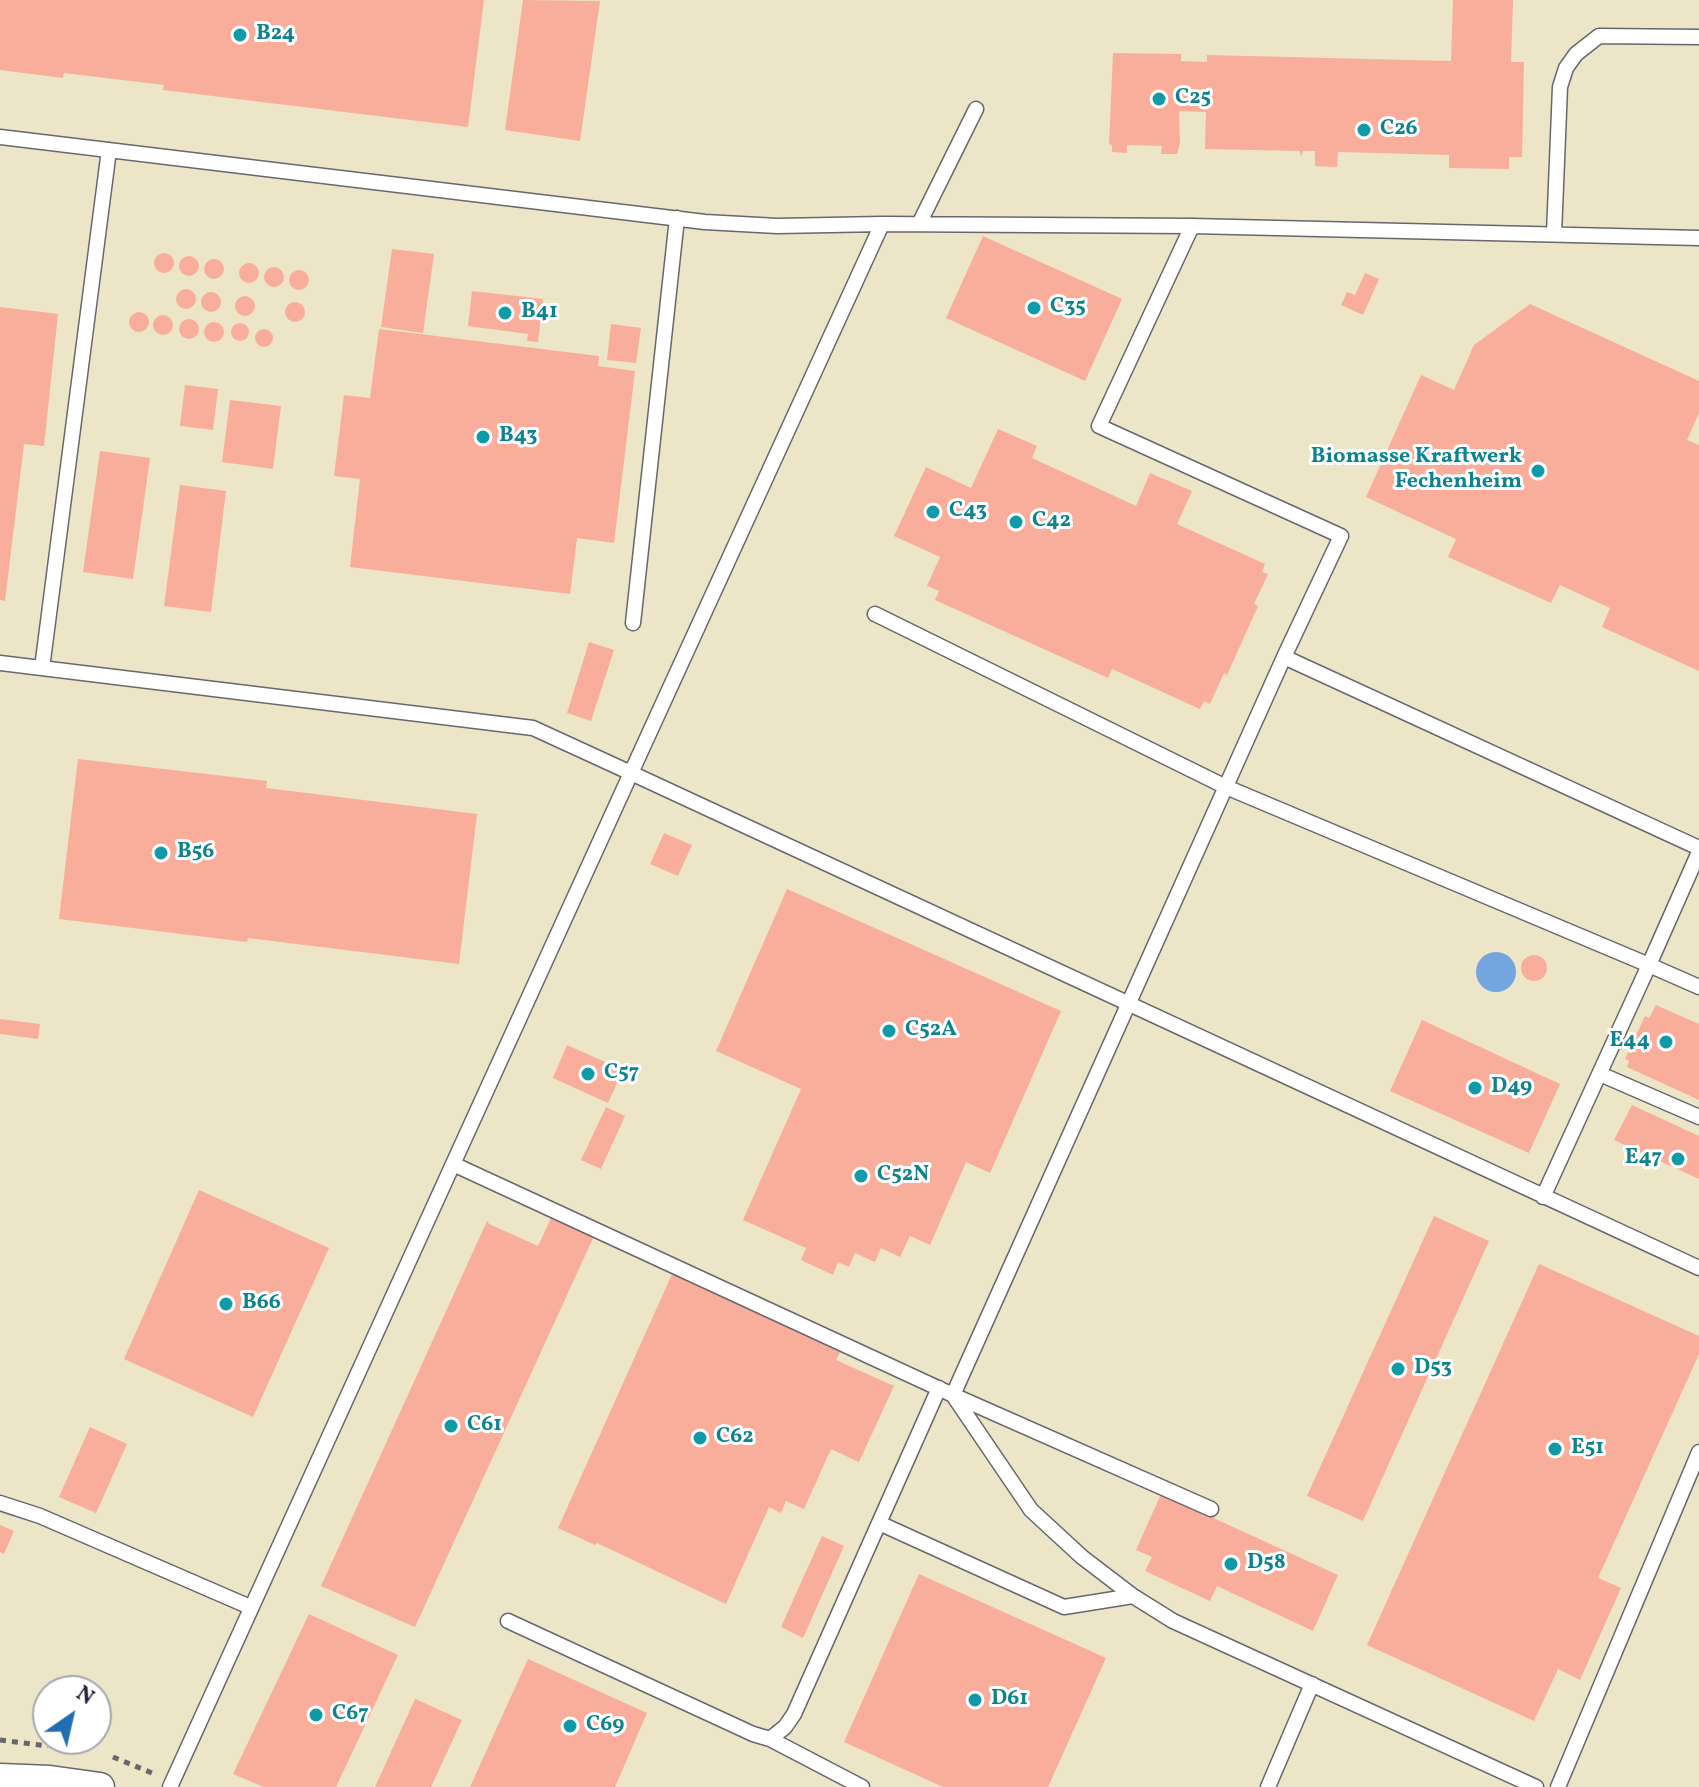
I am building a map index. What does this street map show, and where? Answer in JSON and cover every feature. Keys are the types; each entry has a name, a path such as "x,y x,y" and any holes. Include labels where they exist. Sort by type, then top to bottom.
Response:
{"street":[{"path":"0,1778 50,1780 100,1787"}],"lane":[{"path":"1554,234 1560,87 1566,68 1576,54 1599,36 1699,37"},
{"path":"919,224 976,109"},
{"path":"0,137 677,218 777,226 1192,226 1699,238"},
{"path":"42,668 109,150"},
{"path":"633,623 677,218"},
{"path":"170,1787 882,224"},
{"path":"953,1395 1341,536 1099,426 1192,226"},
{"path":"875,614 1226,787 1699,987"},
{"path":"1284,657 1699,850 1543,1197"},
{"path":"0,663 533,728 1699,1268"},
{"path":"1600,1074 1699,1117"},
{"path":"453,1164 953,1395 1211,1509"},
{"path":"770,1739 785,1727 794,1714 939,1388"},
{"path":"953,1395 1031,1510 1082,1557 1133,1596 1173,1621 1536,1787"},
{"path":"1558,1787 1699,1452"},
{"path":"0,1503 40,1516 250,1607"},
{"path":"879,1523 1064,1607 1133,1596"},
{"path":"508,1621 753,1734 770,1739 862,1787"},
{"path":"1268,1787 1312,1684"}],"water":[{"path":"1496,952 1510,958 1516,972 1510,986 1496,992 1482,986 1476,972 1482,958"}],"building":[{"name":"B24","path":"0,0 484,0 468,127 163,90 164,85 64,73 63,78 0,70"},
{"path":"523,0 600,1 580,141 505,130"},
{"name":"C26","path":"1453,0 1513,0 1511,62 1524,62 1522,157 1509,157 1509,169 1449,168 1449,155 1338,152 1337,167 1315,166 1315,151 1303,151 1301,157 1300,151 1205,149 1206,112 1179,111 1180,143 1177,154 1161,154 1162,146 1127,145 1127,153 1112,152 1112,145 1109,144 1113,53 1181,54 1181,61 1207,62 1207,55 1451,61"},
{"name":"C35","path":"983,236 1122,299 1085,381 946,318"},
{"path":"392,249 434,254 423,333 381,327"},
{"path":"164,253 171,256 174,263 171,270 164,273 157,270 154,263 157,256"},
{"path":"189,256 196,259 199,266 196,273 189,276 182,273 179,266 182,259"},
{"path":"214,259 221,262 224,269 221,276 214,279 207,276 204,269 207,262"},
{"path":"249,263 256,266 259,273 256,280 249,283 242,280 239,273 242,266"},
{"path":"274,267 281,270 284,277 281,284 274,287 267,284 264,277 267,270"},
{"path":"299,270 306,273 309,280 306,287 299,290 292,287 289,280 292,273"},
{"path":"1365,273 1379,279 1363,315 1341,305 1347,292 1355,295"},
{"path":"186,289 193,292 196,299 193,306 186,309 179,306 176,299 179,292"},
{"name":"B41","path":"472,291 543,299 538,342 527,341 528,334 468,326"},
{"path":"211,292 218,295 221,302 218,309 211,312 204,309 201,302 204,295"},
{"path":"245,296 252,299 255,306 252,313 245,316 238,313 235,306 238,299"},
{"path":"295,302 302,305 305,312 302,319 295,322 288,319 285,312 288,305"},
{"name":"Biomasse Kraftwerk Fechenheim","path":"1530,304 1699,381 1699,413 1687,440 1699,445 1699,671 1602,627 1610,608 1560,585 1551,603 1448,557 1456,539 1366,497 1421,375 1454,390 1474,345"},
{"path":"0,307 58,314 44,446 24,444 5,601 0,600"},
{"path":"139,312 146,315 149,322 146,329 139,332 132,329 129,322 132,315"},
{"path":"163,315 170,318 173,325 170,332 163,335 156,332 153,325 156,318"},
{"path":"189,319 196,322 199,329 196,336 189,339 182,336 179,329 182,322"},
{"path":"214,322 221,325 224,332 221,339 214,342 207,339 204,332 207,325"},
{"path":"240,323 249,332 240,341 231,332"},
{"path":"611,324 641,328 636,363 607,360"},
{"path":"260,329 268,329 273,338 271,345 260,347 255,342 255,334"},
{"name":"B43","path":"379,329 599,356 598,366 635,371 614,543 577,538 570,594 350,567 360,479 334,476 344,395 370,398"},
{"path":"185,385 218,389 213,430 180,426"},
{"path":"230,400 281,406 273,469 222,462"},
{"path":"998,429 1037,446 1032,458 1136,506 1150,473 1192,491 1177,524 1265,564 1262,572 1268,574 1254,604 1258,606 1227,675 1224,673 1210,704 1204,701 1200,709 1112,669 1108,678 935,600 939,591 927,586 940,557 894,536 926,467 971,488"},
{"path":"100,451 150,458 133,579 83,572"},
{"path":"180,485 226,491 211,612 164,606"},
{"path":"589,642 614,650 591,721 567,713"},
{"path":"78,759 267,781 266,788 477,814 459,964 59,919"},
{"path":"664,833 692,845 678,876 650,864"},
{"name":"C52A","path":"787,889 1061,1011 990,1173 966,1162 930,1245 910,1236 900,1257 881,1248 875,1262 855,1253 849,1267 838,1262 833,1275 801,1260 806,1248 743,1220 801,1089 716,1051"},
{"path":"1534,955 1543,959 1547,968 1543,977 1534,981 1525,977 1521,968 1525,959"},
{"name":"E44","path":"1656,1005 1699,1024 1699,1100 1627,1067 1629,1061 1625,1059 1645,1016 1649,1018"},
{"path":"0,1019 40,1024 38,1039 0,1034"},
{"name":"D49","path":"1422,1020 1560,1084 1529,1153 1390,1091"},
{"name":"C57","path":"567,1045 623,1070 608,1103 553,1078"},
{"name":"E47","path":"1632,1105 1699,1136 1699,1179 1614,1140"},
{"path":"606,1107 625,1116 601,1169 581,1160"},
{"name":"B66","path":"199,1190 329,1248 253,1417 124,1359"},
{"name":"C61","path":"552,1216 594,1236 415,1627 321,1586 487,1221 538,1246"},
{"name":"D53","path":"1434,1216 1489,1241 1363,1521 1307,1496"},
{"name":"E51","path":"1539,1264 1699,1336 1699,1354 1598,1578 1621,1588 1580,1680 1558,1669 1534,1721 1367,1645"},
{"name":"C62","path":"673,1272 842,1348 836,1360 894,1386 859,1462 831,1449 804,1509 786,1501 781,1513 769,1507 726,1604 597,1543 595,1545 558,1528"},
{"path":"90,1427 127,1444 96,1513 59,1497"},
{"name":"D58","path":"1161,1494 1338,1575 1313,1631 1217,1586 1210,1601 1145,1571 1152,1557 1136,1550"},
{"path":"0,1525 14,1531 4,1554 0,1552"},
{"path":"822,1536 844,1546 803,1638 781,1627"},
{"name":"D61","path":"919,1574 1106,1658 1048,1787 943,1787 844,1742"},
{"name":"C67","path":"309,1614 398,1655 336,1787 264,1787 233,1774"},
{"name":"C69","path":"528,1659 647,1713 615,1787 470,1787"},
{"path":"415,1699 462,1720 431,1787 375,1787"}],"place":[{"name":"B24","path":"240,35"},
{"name":"C25","path":"1159,99"},
{"name":"C26","path":"1364,130"},
{"name":"C35","path":"1034,308"},
{"name":"B41","path":"505,313"},
{"name":"B43","path":"483,437"},
{"name":"Biomasse Kraftwerk Fechenheim","path":"1538,471"},
{"name":"C43","path":"933,512"},
{"name":"C42","path":"1016,522"},
{"name":"B56","path":"161,853"},
{"name":"C52A","path":"889,1031"},
{"name":"E44","path":"1666,1042"},
{"name":"C57","path":"588,1074"},
{"name":"D49","path":"1475,1088"},
{"name":"E47","path":"1678,1159"},
{"name":"C52N","path":"861,1176"},
{"name":"B66","path":"226,1304"},
{"name":"D53","path":"1398,1369"},
{"name":"C61","path":"451,1426"},
{"name":"C62","path":"700,1438"},
{"name":"E51","path":"1555,1449"},
{"name":"D58","path":"1231,1564"},
{"name":"D61","path":"975,1700"},
{"name":"C67","path":"316,1715"},
{"name":"C69","path":"570,1726"}]}
